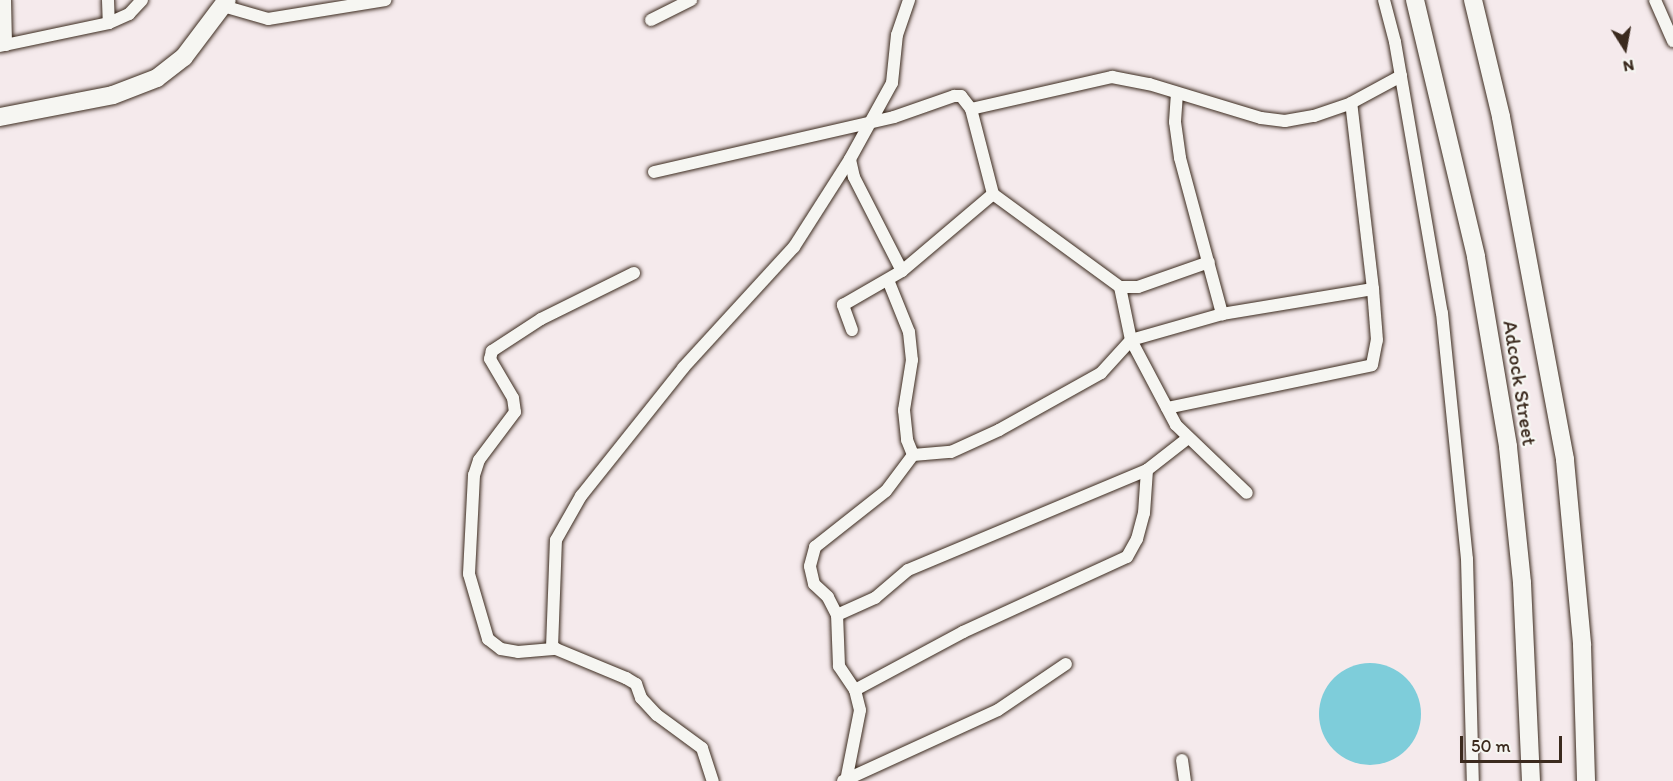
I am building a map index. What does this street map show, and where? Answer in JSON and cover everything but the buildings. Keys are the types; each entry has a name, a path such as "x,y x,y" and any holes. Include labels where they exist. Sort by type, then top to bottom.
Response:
{"main road":[{"name":"Adcock Street","path":"1415,0 1476,257 1508,447 1522,583 1532,781"},
{"name":"Adcock Street","path":"1473,0 1501,117 1564,460 1582,645 1586,781"},
{"path":"0,117 113,95 157,78 184,57 225,3"}],"street":[{"path":"6,0 3,46 109,23 129,15 142,0"},
{"path":"108,0 109,23"},
{"path":"225,3 268,19 385,0"},
{"path":"651,20 691,0"},
{"path":"552,648 556,540 581,496 683,368 788,255 850,159 892,83 897,35 909,0"},
{"path":"1384,0 1401,76 1442,313 1467,559 1473,781"},
{"path":"1655,0 1673,40"},
{"path":"971,109 1087,80 1112,77 1177,93 1261,118 1285,121 1314,116 1351,103 1401,76"},
{"path":"1177,93 1177,143 1222,314"},
{"path":"654,172 869,123 954,96 961,96 971,109 993,194 1120,287 1138,287 1209,262"},
{"path":"1167,408 1372,364 1377,340 1373,290 1351,103"},
{"path":"850,159 854,177 902,271"},
{"path":"852,330 843,305 902,271 993,194"},
{"path":"634,273 542,319 492,351 490,359 513,398 515,412 479,460 474,475 469,574 488,639 501,649 518,652 552,648 636,684 647,707 702,748 713,781"},
{"path":"888,280 909,332 912,360 904,410 913,455"},
{"path":"1120,287 1131,340 1167,408 1188,438 1247,493"},
{"path":"845,781 859,718 855,690 839,666 837,615 828,597 814,584 810,566 815,546 885,491 913,455 951,452 999,430 1101,373 1131,340 1222,314 1373,290"},
{"path":"837,615 875,598 908,570 1147,470 1188,438"},
{"path":"855,690 963,632 1127,557 1137,539 1144,513 1147,470"},
{"path":"845,781 998,710 1066,664"},
{"path":"1182,760 1185,781"}],"water":[{"path":"1370,663 1399,671 1413,685 1421,714 1413,743 1399,757 1370,765 1341,757 1327,743 1319,714 1327,685 1341,671"}]}
